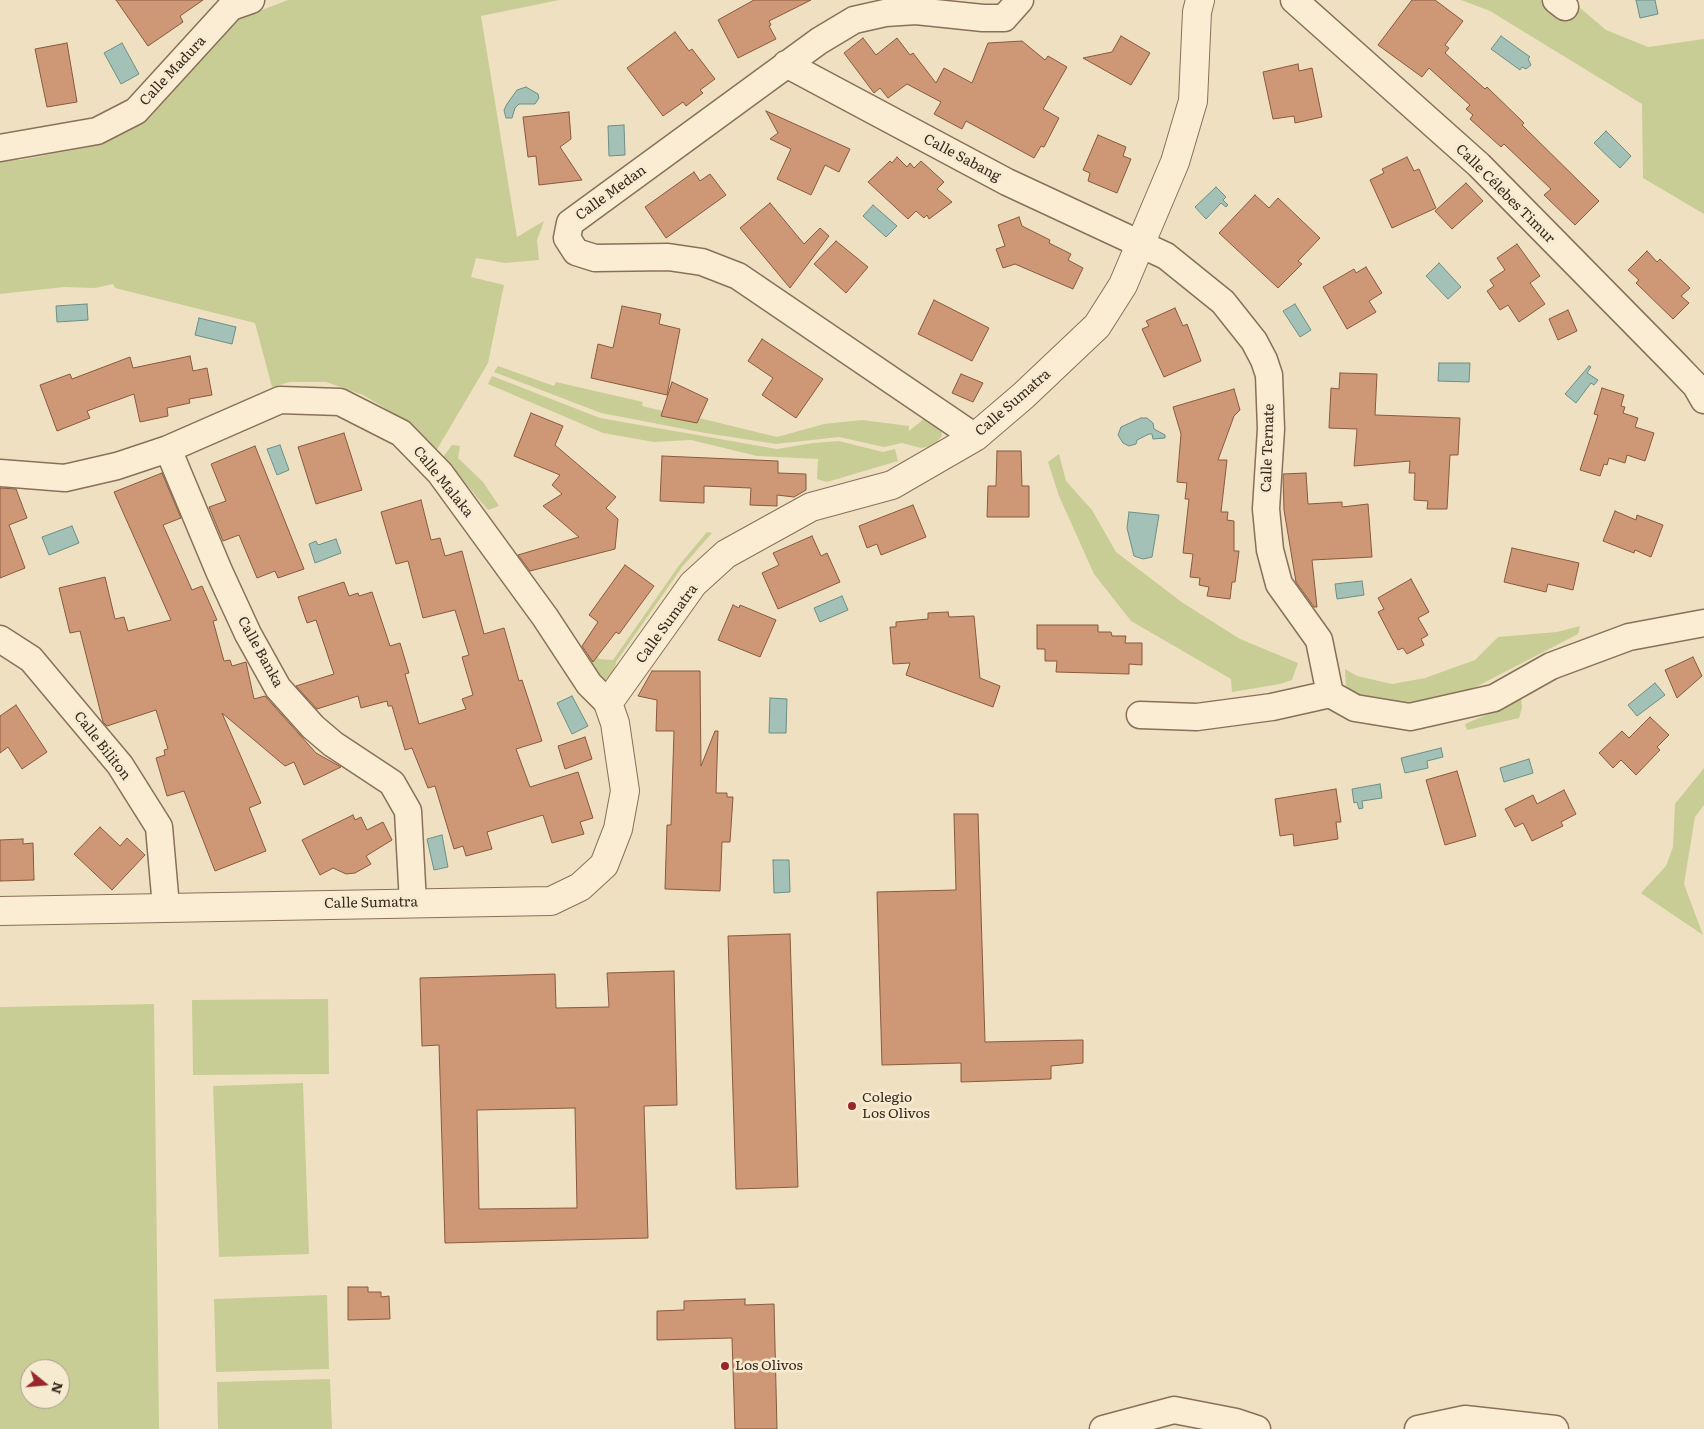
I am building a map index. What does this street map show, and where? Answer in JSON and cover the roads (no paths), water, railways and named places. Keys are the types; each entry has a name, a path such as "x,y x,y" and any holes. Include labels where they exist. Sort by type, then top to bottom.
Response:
{"street":[{"name":"Calle Madura","path":"0,148 97,131 136,111 231,7 251,0"},
{"name":"Calle Medan","path":"974,437 738,276 702,262 668,257 595,258 576,252 567,238 570,223 786,64 854,20 885,13 916,11 983,18 1004,18 1020,0"},
{"name":"Calle Sumatra","path":"0,912 166,907 551,901 580,887 604,865 618,829 624,791 615,723 608,703 693,584 726,554 811,507 892,485 974,437 1023,396 1097,326 1123,285 1175,162 1193,101 1197,12 1200,0"},
{"name":"Calle Célebes Timur","path":"1294,0 1479,165 1701,390"},
{"name":"Calle Sabang","path":"786,64 1007,182 1142,243"},
{"name":"Calle Ternate","path":"1142,243 1166,256 1223,302 1254,341 1264,360 1270,376 1271,429 1266,509 1270,550 1279,584 1318,640 1330,694"},
{"name":"Calle Malaka","path":"0,473 65,478 117,466 168,448 280,400 340,402 401,433 440,473 545,617 589,684 608,703"},
{"name":"Calle Banka","path":"168,448 223,580 248,634 278,688 313,727 327,739 392,783 408,811 413,903"},
{"path":"1140,715 1197,717 1272,707 1330,694 1355,708 1410,717 1494,698 1550,666 1629,637 1704,623"},
{"name":"Calle Biliton","path":"0,639 31,659 120,765 159,827 166,907"},
{"path":"1102,1429 1174,1410 1236,1422 1257,1429"},
{"path":"1418,1429 1465,1419 1555,1429"}],"water":[{"path":"1636,0 1655,0 1658,14 1640,18"},
{"path":"1501,36 1530,57 1528,59 1531,65 1526,69 1522,67 1520,70 1491,49"},
{"path":"122,43 139,74 121,84 104,53"},
{"path":"526,87 538,94 539,98 535,104 519,104 515,108 512,118 506,118 504,110 507,104 517,90"},
{"path":"624,125 625,155 609,156 608,126"},
{"path":"1606,131 1631,156 1620,168 1594,143"},
{"path":"1216,187 1226,197 1223,200 1228,205 1226,207 1221,203 1206,219 1195,207"},
{"path":"873,205 897,226 886,237 863,216"},
{"path":"1439,263 1461,287 1448,299 1426,276"},
{"path":"87,304 88,320 57,322 56,306"},
{"path":"1295,304 1311,330 1300,337 1283,311"},
{"path":"199,318 236,327 232,344 195,335"},
{"path":"1439,363 1470,363 1469,382 1438,381"},
{"path":"1589,366 1591,367 1587,373 1598,380 1594,385 1591,383 1576,403 1565,394"},
{"path":"1141,418 1147,418 1153,423 1154,429 1165,435 1165,438 1153,439 1152,434 1149,434 1137,440 1136,444 1129,446 1123,443 1118,435 1121,427"},
{"path":"280,445 289,470 277,475 267,449"},
{"path":"1129,512 1159,515 1152,557 1143,559 1134,556 1127,528"},
{"path":"72,526 79,543 49,555 42,537"},
{"path":"336,539 341,553 315,563 309,544 316,541 318,545"},
{"path":"1362,581 1364,595 1337,599 1335,584"},
{"path":"842,596 848,610 820,622 814,608"},
{"path":"1655,683 1665,695 1637,716 1628,705"},
{"path":"572,696 588,726 572,734 557,703"},
{"path":"770,698 787,699 786,733 769,733"},
{"path":"1441,748 1443,757 1427,761 1428,768 1405,773 1401,758"},
{"path":"1529,759 1533,773 1504,782 1500,768"},
{"path":"1380,784 1382,798 1362,801 1363,808 1359,809 1357,802 1354,803 1352,789"},
{"path":"442,835 448,867 434,870 427,839"},
{"path":"773,860 789,860 790,892 774,893"}],"place":[{"name":"Colegio Los Olivos","path":"852,1106"},
{"name":"Los Olivos","path":"725,1366"}]}
